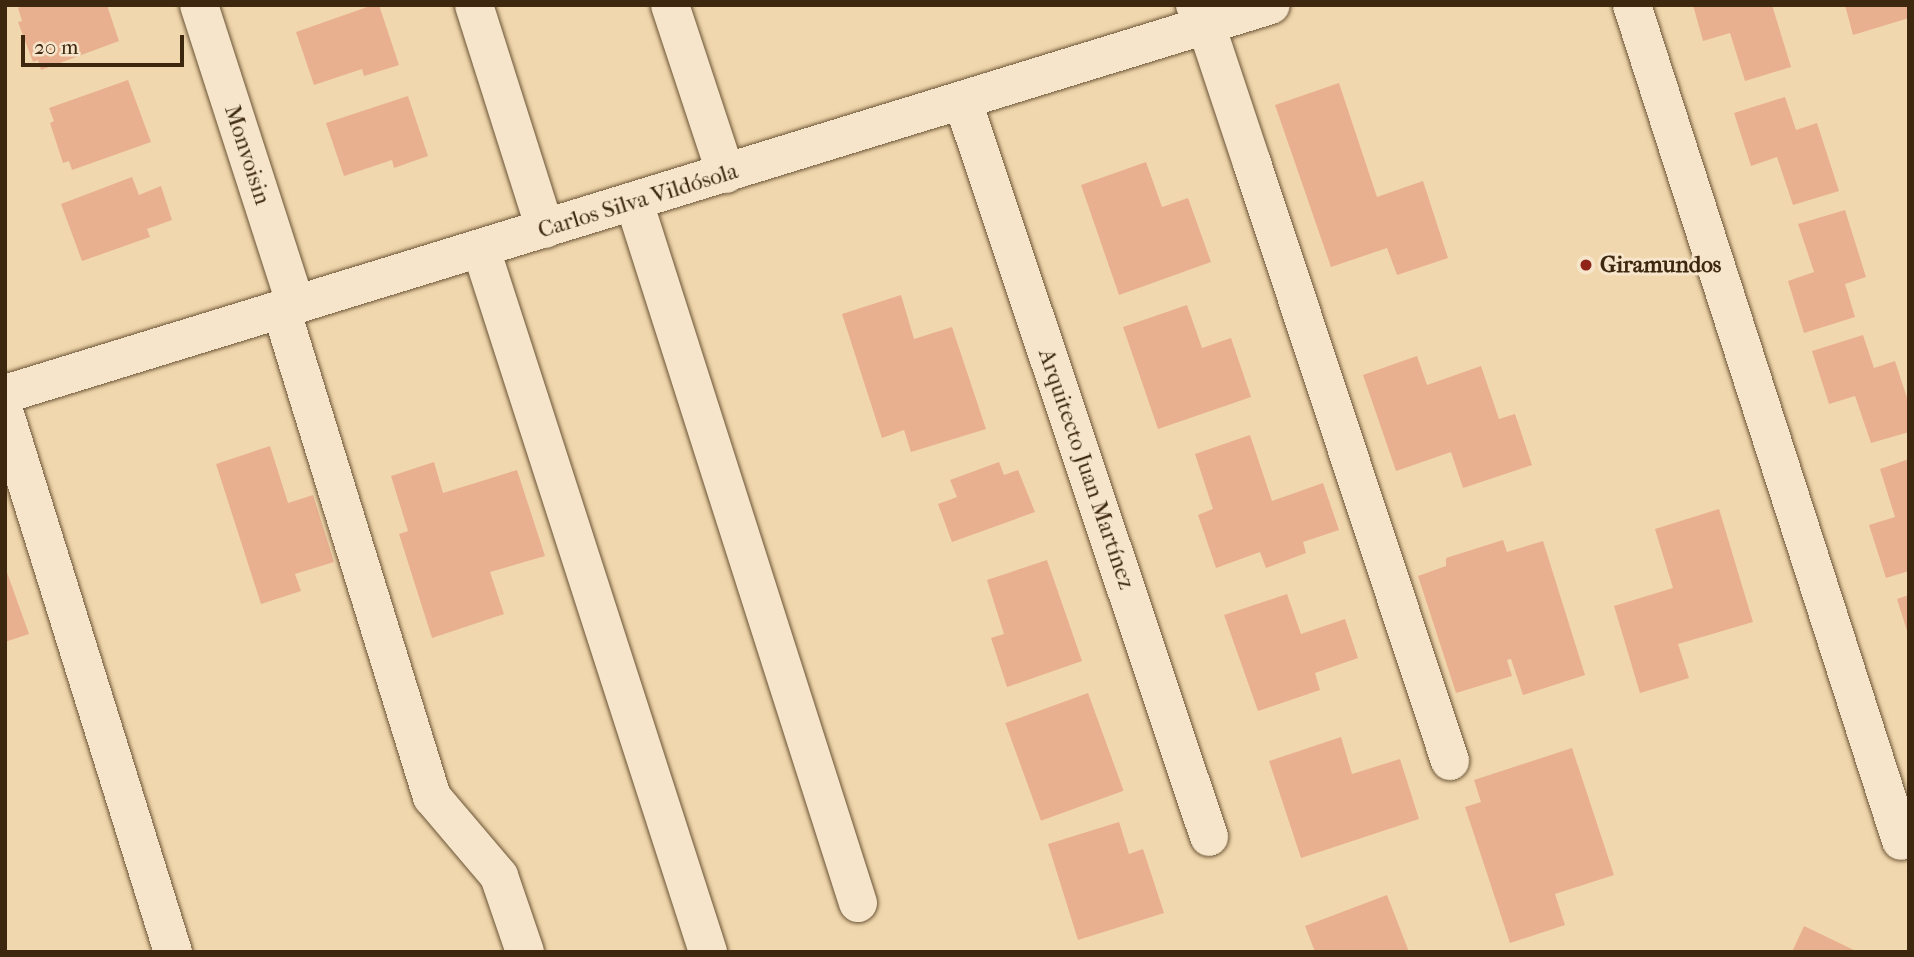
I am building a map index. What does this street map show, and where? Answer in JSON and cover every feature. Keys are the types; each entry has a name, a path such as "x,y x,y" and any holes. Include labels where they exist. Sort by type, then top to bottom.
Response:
{"street":[{"name":"Monvoisin","path":"199,5 432,797 499,876 524,952"},
{"path":"474,5 545,229"},
{"path":"670,5 726,174"},
{"name":"Carlos Silva Vildósola","path":"5,394 963,102 1200,15 1271,5"},
{"path":"1632,5 1900,841"},
{"path":"1200,15 1450,761"},
{"name":"Arquitecto Juan Martínez","path":"963,102 1209,837"},
{"path":"635,202 858,902"},
{"path":"481,249 708,952"},
{"path":"5,414 173,952"}],"building":[{"path":"25,5 107,5 119,41 41,70 38,60 33,62 18,22 22,21 18,8"},
{"path":"379,5 399,65 364,76 362,69 314,85 296,32"},
{"path":"1693,5 1772,5 1791,67 1745,81 1730,33 1703,41"},
{"path":"1845,5 1909,5 1909,18 1853,35"},
{"path":"128,80 151,142 72,170 69,161 63,163 50,123 54,121 49,108"},
{"path":"1339,83 1377,197 1423,181 1448,258 1397,275 1387,248 1331,267 1275,105"},
{"path":"408,96 428,156 394,168 392,160 344,176 326,123"},
{"path":"1785,97 1796,130 1817,123 1839,191 1793,205 1777,157 1751,166 1734,113"},
{"path":"1146,162 1162,207 1188,198 1211,262 1119,295 1081,185"},
{"path":"132,177 139,195 161,186 172,220 147,229 150,237 82,261 61,204"},
{"path":"1845,210 1866,277 1845,284 1855,317 1804,333 1788,281 1814,272 1798,224"},
{"path":"901,295 914,339 952,327 986,429 911,452 904,430 882,438 842,314"},
{"path":"1187,305 1202,348 1231,338 1251,397 1158,429 1123,327"},
{"path":"1863,335 1874,368 1895,361 1909,404 1909,432 1871,443 1855,396 1829,404 1812,351"},
{"path":"1417,356 1427,385 1481,366 1499,419 1515,414 1532,465 1463,488 1451,452 1396,471 1363,375"},
{"path":"1250,435 1272,501 1323,483 1339,530 1303,542 1306,553 1266,568 1260,552 1216,568 1198,515 1213,509 1195,454"},
{"path":"270,446 288,503 313,495 334,562 295,574 301,591 261,604 216,464"},
{"path":"1909,459 1909,571 1886,578 1869,525 1895,517 1880,469"},
{"path":"434,462 443,493 517,470 545,556 490,572 504,614 432,638 399,534 408,531 391,476"},
{"path":"999,462 1004,475 1018,470 1035,512 952,542 938,504 957,497 950,480"},
{"path":"1719,509 1753,622 1678,644 1689,678 1640,693 1614,606 1673,588 1655,529"},
{"path":"1503,540 1507,552 1543,541 1585,675 1523,695 1511,659 1507,660 1512,676 1456,693 1418,576 1446,566 1446,558"},
{"path":"1047,560 1082,661 1007,687 991,638 1004,634 987,580"},
{"path":"5,567 29,634 5,642"},
{"path":"1287,594 1301,634 1345,619 1358,658 1315,673 1320,690 1258,711 1224,615"},
{"path":"1909,595 1909,634 1908,634 1897,599"},
{"path":"1088,693 1124,791 1041,821 1005,723"},
{"path":"1341,737 1352,774 1400,759 1419,819 1301,858 1269,761"},
{"path":"1572,748 1614,875 1555,894 1565,925 1510,943 1465,807 1481,802 1474,780"},
{"path":"1119,822 1129,854 1143,849 1164,913 1078,940 1048,844"},
{"path":"1387,895 1409,952 1315,952 1305,926"},
{"path":"1804,926 1858,952 1792,952"}],"place":[{"name":"Giramundos","path":"1586,265"}]}
